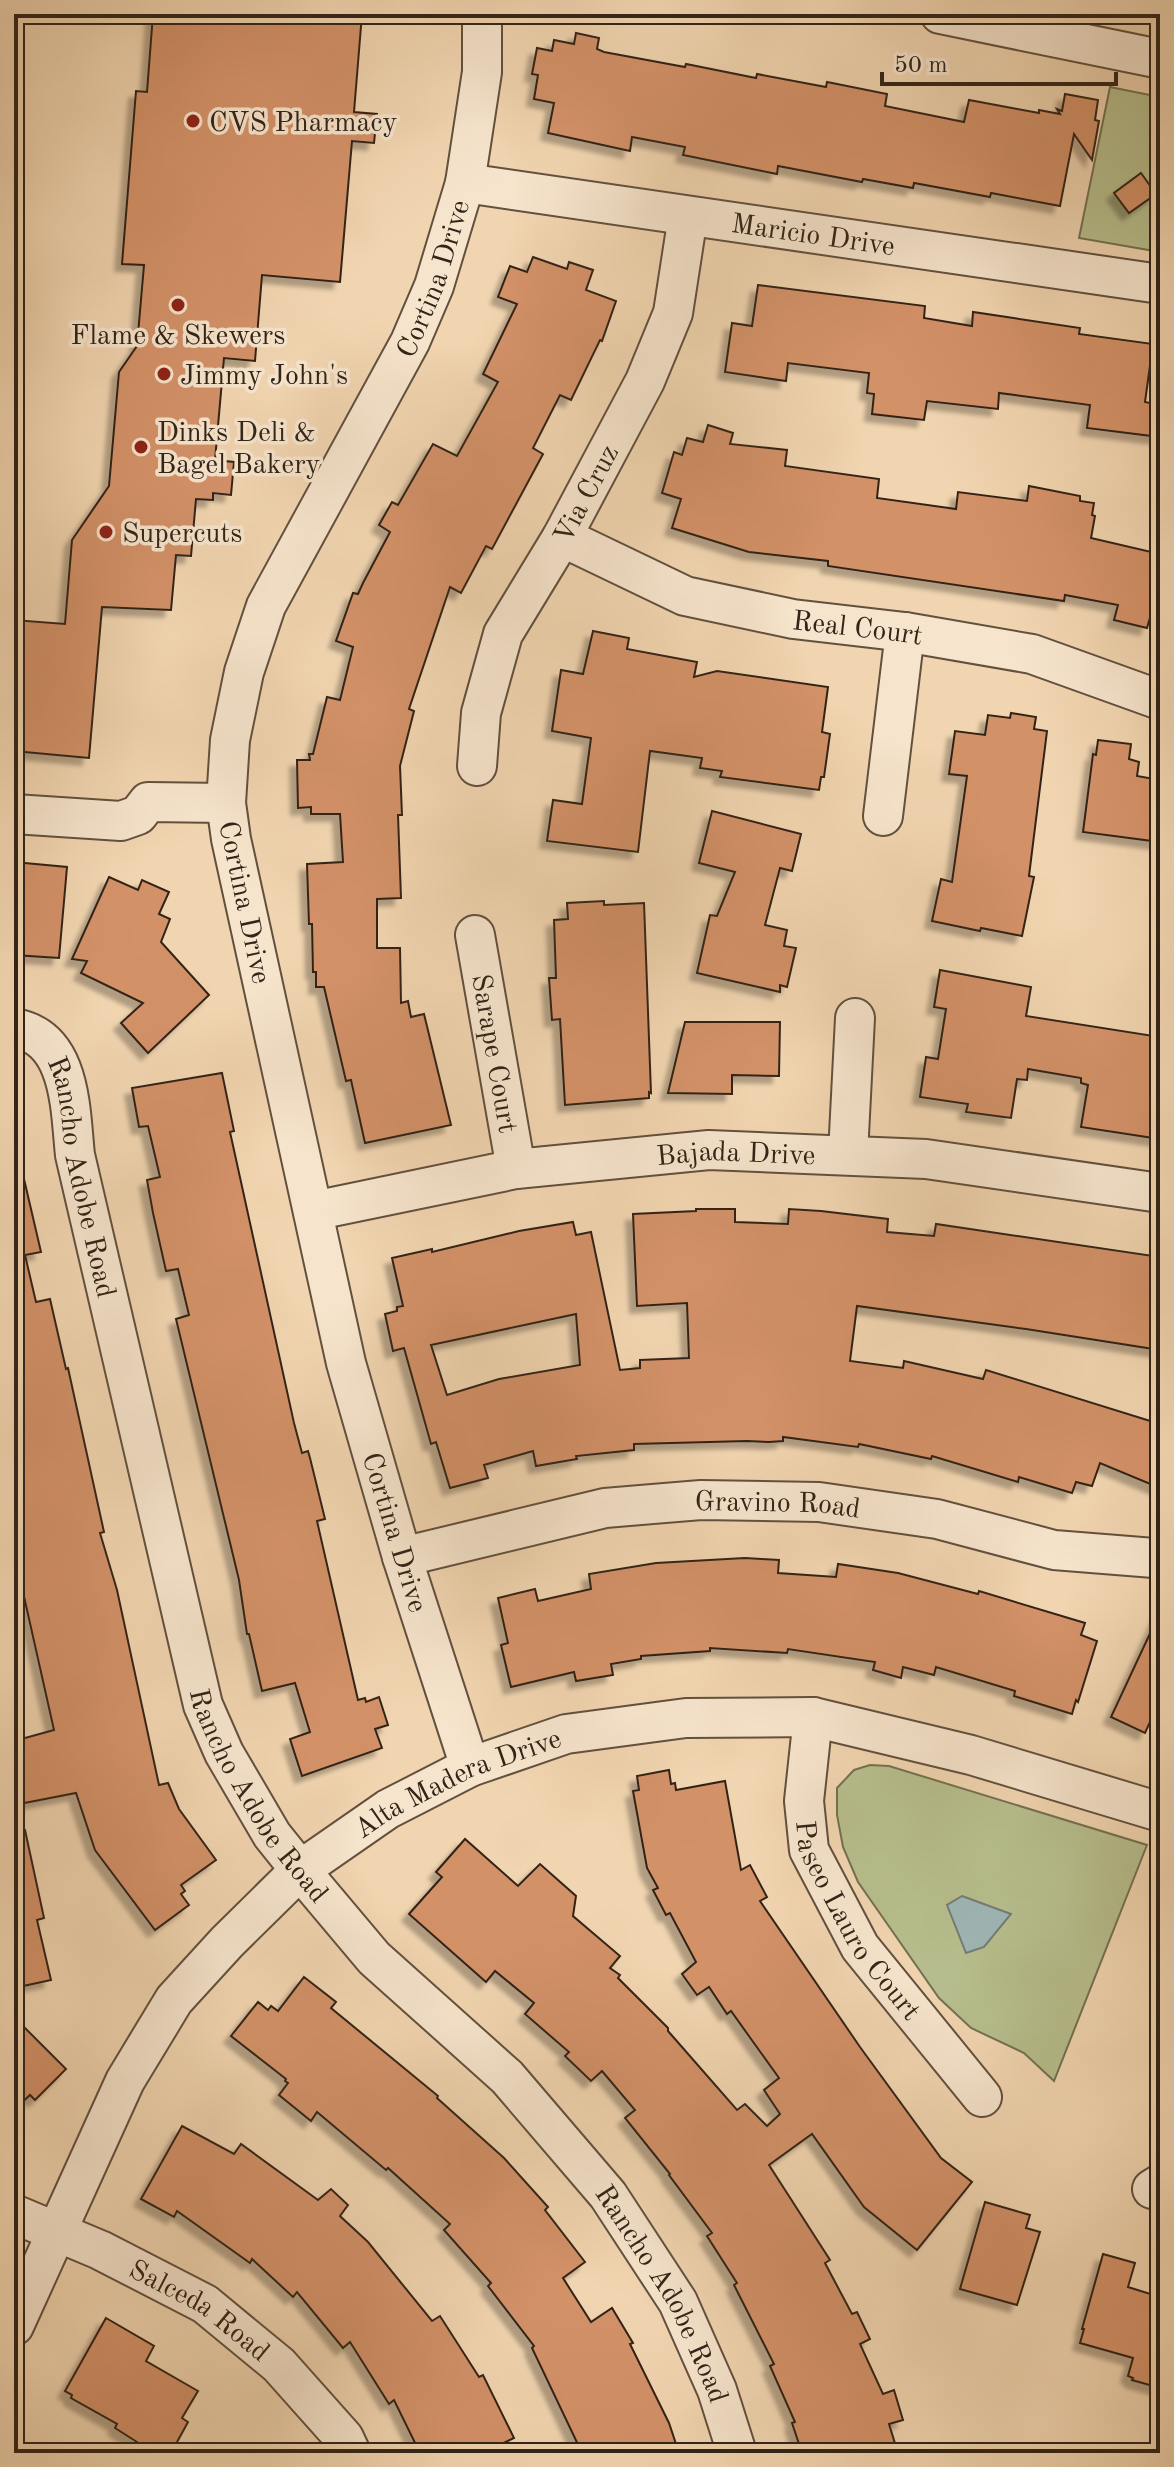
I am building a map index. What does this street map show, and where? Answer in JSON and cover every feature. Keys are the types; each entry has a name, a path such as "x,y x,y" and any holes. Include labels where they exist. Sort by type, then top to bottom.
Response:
{"street":[{"name":"Cortina Drive","path":"470,1767 402,1557 346,1363 231,839 226,803 230,740 244,672 266,606 410,342 434,286 465,183 482,72 482,14"},
{"path":"940,14 1160,59"},
{"name":"Maricio Drive","path":"465,183 1160,284"},
{"name":"Via Cruz","path":"477,766 481,713 503,634 562,537 645,381 673,313 688,216"},
{"name":"Real Court","path":"562,537 685,596 793,619 905,632 1032,654 1160,700"},
{"path":"883,816 905,632"},
{"path":"14,814 121,821 138,815 148,802 226,803"},
{"name":"Sarape Court","path":"475,935 516,1169"},
{"path":"848,1154 855,1018"},
{"name":"Rancho Adobe Road","path":"14,1028 25,1030 49,1046 65,1075 75,1155 203,1705 224,1753 264,1821 300,1870 374,1958 507,2077 608,2195 678,2302 717,2390 737,2453"},
{"name":"Bajada Drive","path":"313,1211 516,1169 709,1150 926,1159 1160,1193"},
{"name":"Gravino Road","path":"402,1557 605,1508 701,1500 819,1502 937,1519 1054,1550 1154,1558"},
{"name":"Alta Madera Drive","path":"14,2326 125,2081 174,2000 300,1870 388,1809 470,1767 566,1734 686,1718 813,1717 971,1755 1160,1812"},
{"name":"Paseo Lauro Court","path":"813,1717 804,1801 809,1850 860,1947 982,2097"},
{"name":"Salceda Road","path":"14,2214 100,2250 205,2304 279,2365 344,2438 351,2453"}],"green space":[{"path":"1110,87 1160,97 1160,252 1079,238"},
{"path":"870,1765 889,1766 1147,1845 1054,2081 1024,2053 971,2028 939,1998 858,1882 843,1847 837,1815 837,1788 854,1770"}],"water":[{"path":"962,1896 1011,1914 984,1947 966,1953 947,1905"}],"building":[{"path":"153,14 362,14 354,112 377,114 374,143 352,141 340,282 262,275 255,361 224,358 215,460 234,462 231,495 213,493 213,500 196,499 191,556 176,555 171,610 102,607 89,758 14,751 14,620 65,624 72,540 109,486 119,372 137,346 144,265 122,264 136,91 147,92"},
{"path":"576,33 599,38 597,49 604,52 756,78 757,74 826,87 827,82 887,94 885,106 964,122 969,100 1060,114 1057,109 1062,111 1065,94 1098,100 1095,120 1099,121 1092,160 1074,134 1060,206 914,183 913,188 863,179 862,182 778,166 777,174 683,155 685,147 632,137 630,151 548,133 554,103 534,99 538,75 532,74 537,48 552,51 554,40 574,44"},
{"path":"1141,173 1156,194 1129,213 1114,193"},
{"path":"533,257 567,269 569,262 593,270 586,290 616,301 602,341 571,400 560,395 533,448 543,454 492,549 486,546 461,593 450,587 409,709 414,711 400,766 401,898 377,899 377,948 400,948 401,1003 408,1001 411,1017 424,1014 451,1125 365,1143 351,1080 346,1081 324,987 316,987 312,924 309,924 307,864 343,862 340,814 311,814 311,807 298,808 297,760 310,760 309,754 313,754 327,697 340,700 353,647 336,641 353,593 358,594 390,532 379,525 392,502 398,505 433,444 457,456 498,382 483,374 517,304 498,297 510,266 527,272"},
{"path":"758,285 925,306 924,318 972,326 973,312 1080,328 1079,334 1153,344 1145,402 1160,405 1160,437 1087,428 1090,405 999,393 998,409 927,401 924,420 872,414 874,394 867,393 869,373 788,363 786,381 725,372 732,323 752,326"},
{"path":"708,425 733,433 730,444 787,450 785,466 879,479 877,498 956,509 958,492 1027,501 1029,486 1080,496 1080,501 1094,503 1091,538 1160,554 1160,583 1147,628 1114,620 1118,605 1065,595 1064,601 828,566 828,561 749,552 672,528 681,499 662,493 674,452 682,455 687,438 703,442"},
{"path":"593,631 629,638 627,649 697,662 694,677 717,671 828,687 822,732 830,734 824,777 821,777 819,790 720,777 722,771 700,768 702,758 650,751 638,852 547,841 553,800 582,804 591,738 552,731 561,670 583,674"},
{"path":"1011,713 1036,717 1034,729 1047,731 1029,876 1034,877 1022,936 932,921 941,879 952,882 967,776 949,774 955,731 985,735 988,715 1010,718"},
{"path":"1098,740 1131,744 1129,759 1139,762 1137,776 1160,780 1160,842 1083,832 1093,754 1096,755"},
{"path":"712,811 801,834 792,871 780,868 765,925 787,930 784,946 796,948 787,987 780,985 780,992 697,973 710,915 717,916 735,872 699,863"},
{"path":"14,862 67,867 59,958 14,955"},
{"path":"109,877 138,890 142,880 169,892 159,914 170,919 161,942 209,995 148,1053 121,1023 143,1003 81,973 87,961 72,959"},
{"path":"604,901 604,905 644,903 651,1093 649,1098 565,1105 560,1019 552,1020 549,978 556,978 554,920 568,919 567,903"},
{"path":"940,970 1031,987 1026,1016 1160,1037 1160,1139 1081,1127 1088,1085 1081,1083 1081,1078 1028,1069 1027,1080 1017,1079 1011,1118 966,1112 968,1104 920,1097 926,1057 938,1059 946,1009 934,1007"},
{"path":"685,1022 780,1022 779,1076 732,1075 732,1094 668,1093"},
{"path":"222,1073 234,1131 230,1132 294,1423 302,1453 308,1451 325,1519 317,1521 358,1700 365,1698 366,1702 379,1697 388,1725 375,1729 382,1748 302,1776 290,1739 310,1732 295,1683 262,1691 247,1634 239,1580 176,1319 189,1315 178,1269 166,1271 153,1213 147,1180 160,1177 148,1126 139,1127 132,1088"},
{"path":"24,1179 41,1252 25,1255 36,1302 50,1299 68,1368 104,1532 100,1533 117,1590 159,1785 168,1783 179,1809 216,1860 181,1885 185,1891 181,1894 189,1905 155,1930 95,1850 76,1793 14,1805 14,1741 54,1730 14,1552 14,1180"},
{"path":"735,1209 735,1222 788,1224 789,1209 821,1211 888,1219 887,1232 934,1236 936,1224 1160,1257 1160,1350 857,1306 850,1361 903,1368 904,1361 983,1379 986,1370 1160,1424 1160,1488 1100,1463 1092,1486 1076,1482 1072,1493 1019,1477 1018,1482 932,1456 931,1459 859,1444 858,1447 783,1437 783,1441 769,1442 634,1444 634,1450 576,1456 577,1459 536,1466 533,1451 484,1465 488,1478 450,1488 436,1442 431,1444 404,1348 393,1351 385,1314 403,1306 392,1258 573,1222 576,1235 591,1232 620,1370 640,1368 640,1360 689,1358 687,1303 637,1306 633,1214","holes":["576,1314 580,1365 499,1379 447,1395 431,1345"]},
{"path":"745,1558 779,1560 778,1573 836,1577 838,1564 898,1573 978,1594 979,1591 1085,1623 1081,1635 1097,1641 1078,1702 1076,1700 1072,1714 1014,1696 1015,1691 936,1667 934,1675 903,1667 901,1678 873,1670 875,1662 788,1649 787,1653 710,1648 710,1651 641,1656 641,1659 611,1664 613,1675 576,1681 574,1672 511,1687 501,1645 508,1643 498,1598 535,1589 538,1601 591,1589 589,1574 656,1563"},
{"path":"1160,1612 1160,1700 1145,1733 1111,1717"},
{"path":"669,1770 671,1784 675,1783 676,1790 725,1781 741,1870 750,1865 767,1897 760,1901 941,2158 972,2182 917,2250 864,2207 812,2134 769,2165 830,2260 825,2263 852,2314 857,2312 870,2339 860,2344 883,2394 894,2390 903,2420 889,2424 898,2453 802,2453 792,2423 795,2422 770,2366 774,2364 734,2285 737,2283 707,2236 712,2233 625,2118 635,2110 602,2071 591,2081 565,2056 569,2052 525,2014 534,2003 495,1971 486,1982 409,1914 442,1877 436,1872 465,1839 518,1886 540,1864 576,1896 573,1916 620,1956 610,1968 620,1975 618,1978 668,2028 737,2110 745,2104 767,2126 780,2114 764,2090 779,2078 731,2011 727,2014 709,1987 697,1995 682,1974 696,1962 670,1913 666,1915 653,1890 658,1888 647,1868 633,1791 639,1790 637,1776"},
{"path":"25,1830 44,1918 37,1920 51,1980 14,1988 14,1831"},
{"path":"304,1977 336,2002 331,2008 438,2096 504,2158 548,2207 545,2210 585,2262 563,2278 591,2322 612,2308 633,2343 630,2344 669,2423 679,2453 582,2453 532,2348 534,2346 488,2286 491,2283 444,2230 450,2224 388,2168 386,2170 317,2112 311,2121 279,2095 288,2083 286,2079 231,2036 258,2002 268,2010 271,2006 278,2011"},
{"path":"14,2017 66,2069 35,2100 30,2095 14,2110"},
{"path":"182,2126 234,2154 241,2144 318,2200 331,2189 348,2205 340,2216 368,2242 432,2321 440,2316 479,2377 483,2375 514,2438 483,2453 420,2453 394,2400 389,2404 350,2342 343,2348 297,2292 293,2297 252,2259 250,2263 177,2211 174,2217 141,2199"},
{"path":"985,2202 1030,2215 1026,2228 1040,2232 1017,2305 960,2289"},
{"path":"1103,2254 1135,2263 1128,2287 1160,2297 1160,2388 1128,2376 1133,2358 1080,2343"},
{"path":"106,2318 154,2346 146,2361 198,2391 182,2418 188,2422 171,2453 156,2453 137,2442 115,2428 117,2424 71,2398 72,2395 65,2391"}],"place":[{"name":"CVS Pharmacy","path":"193,121"},
{"name":"Flame & Skewers","path":"178,305"},
{"name":"Jimmy John's","path":"164,374"},
{"name":"Dinks Deli & Bagel Bakery","path":"141,447"},
{"name":"Supercuts","path":"106,532"}]}
